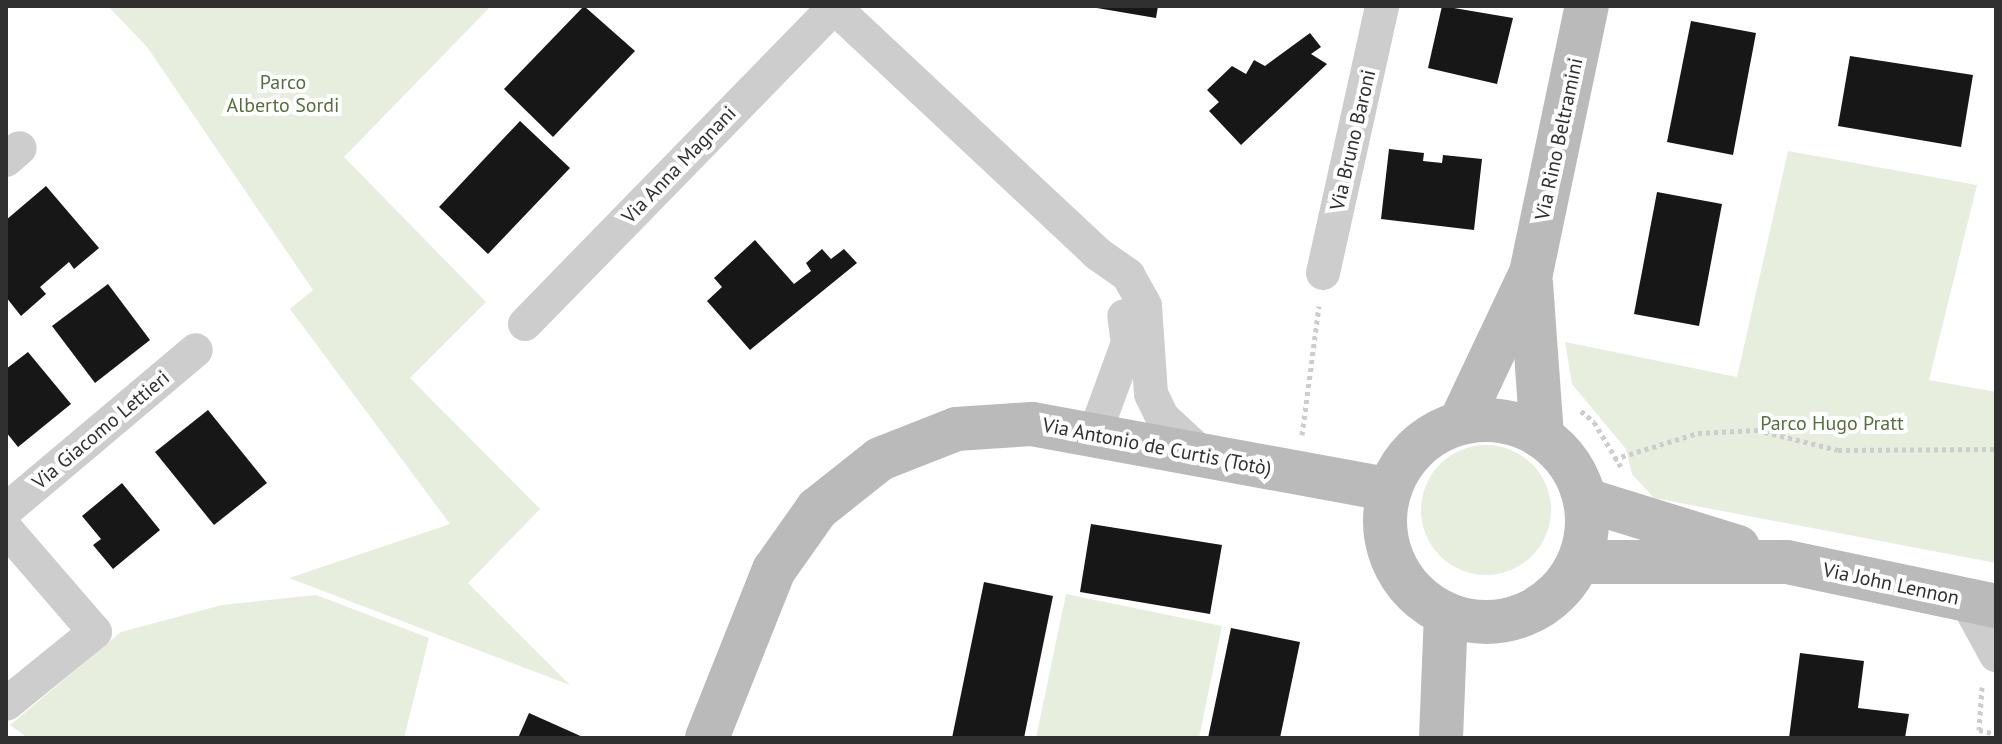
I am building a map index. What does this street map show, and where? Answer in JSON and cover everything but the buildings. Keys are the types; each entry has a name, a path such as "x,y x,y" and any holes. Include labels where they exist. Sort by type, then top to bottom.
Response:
{"street":[{"name":"Via Anna Magnani","path":"525,324 834,6 1098,254 1128,275 1145,306 1146,369 1162,417 1203,455"},
{"name":"Via Bruno Baroni","path":"1323,273 1382,6"},
{"name":"Via Rino Beltramini","path":"1460,423 1531,273 1587,6"},
{"name":"Via Anna Magnani","path":"1095,433 1128,343 1120,295 1098,254"},
{"name":"Via Rino Beltramini","path":"1531,273 1542,437"},
{"name":"Via Giacomo Lettieri","path":"6,510 196,350"},
{"path":"1508,420 1542,437 1574,469 1586,500 1580,562 1564,588 1541,608 1495,622 1446,614 1425,603 1403,581 1389,552 1384,522 1390,490 1405,461 1429,437 1460,423 1508,420"},
{"name":"Via Antonio de Curtis (Totò)","path":"707,738 774,570 817,509 880,459 956,429 1032,424 1095,433 1390,490"},
{"name":"Via John Lennon","path":"1586,500 1787,562 1981,603"},
{"path":"6,529 95,632 6,704"},
{"name":"Via John Lennon","path":"1580,562 1787,562"},
{"path":"1981,603 1989,669"},
{"path":"1443,728 1446,614"},
{"path":"1443,728 1495,622"}],"path":[{"path":"1301,444 1323,273"},
{"path":"1573,403 1594,422 1623,470"},
{"path":"1614,459 1698,433 1757,430 1838,450 1996,449"},
{"path":"1989,669 1979,730 1996,734"}],"green space":[{"name":"Parco Alberto Sordi","path":"108,6 491,6 344,157 486,302 410,378 540,509 468,583 570,685 289,578 450,524 290,309 313,290 147,47"},
{"name":"Parco Hugo Pratt","path":"1788,151 1977,185 1929,380 1996,392 1996,563 1654,498 1632,474 1626,449 1572,384 1565,342 1737,377"},
{"path":"1486,445 1511,450 1532,464 1546,485 1551,510 1546,535 1532,556 1511,570 1486,575 1461,570 1440,556 1426,535 1421,510 1426,485 1440,464 1461,450"},
{"path":"1066,594 1222,626 1199,738 1036,738"},
{"path":"316,595 429,638 404,738 28,738 10,725 121,632 222,605"}]}
